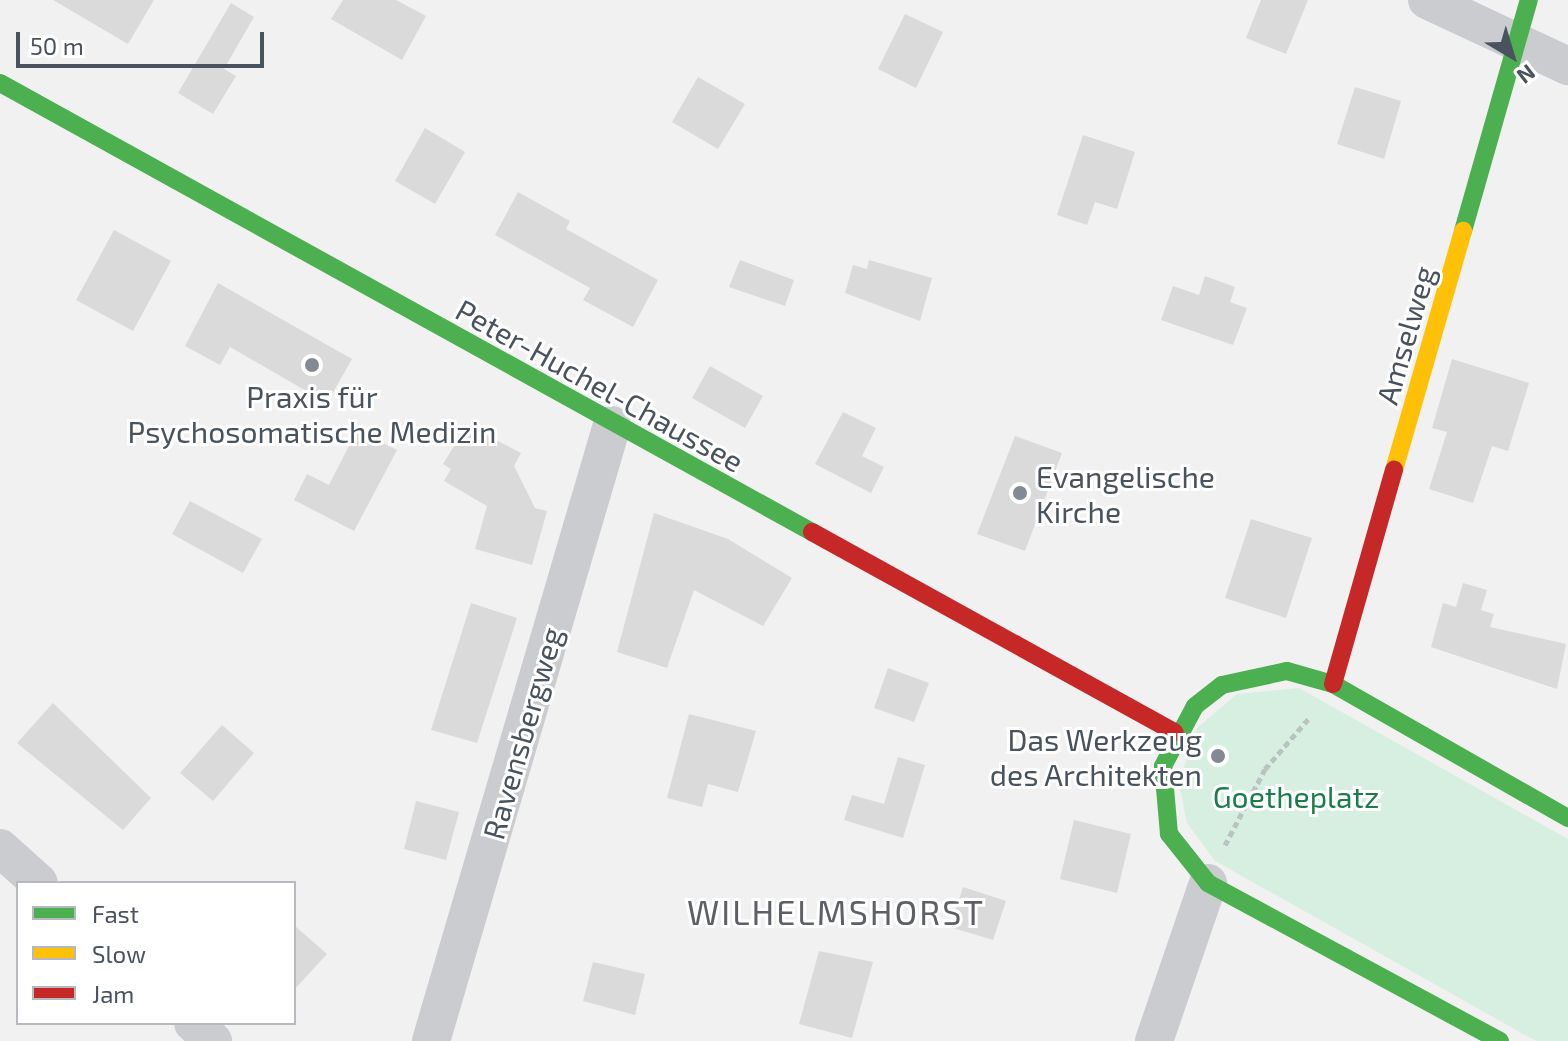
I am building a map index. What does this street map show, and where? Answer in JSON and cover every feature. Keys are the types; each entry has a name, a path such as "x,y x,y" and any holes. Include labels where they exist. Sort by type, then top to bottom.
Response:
{"street":[{"path":"1427,0 1568,66"},
{"name":"Amselweg","path":"1333,684 1529,0"},
{"name":"Peter-Huchel-Chaussee","path":"0,83 612,425 1175,732"},
{"name":"Ravensbergweg","path":"431,1041 612,425"},
{"path":"1500,1041 1208,883 1169,834 1161,803 1175,732 1204,699 1254,673 1287,671 1333,684 1568,818"},
{"path":"0,848 37,881"},
{"path":"1154,1041 1208,883"},
{"path":"195,1025 213,1041"}],"path":[{"path":"1208,883 1265,769 1333,684"}],"green space":[{"name":"Goetheplatz","path":"1299,688 1568,839 1568,1041 1536,1041 1215,861 1187,823 1179,783 1197,728 1237,694"}],"building":[{"path":"53,0 154,0 128,44"},
{"path":"343,0 396,0 426,16 402,60 331,19"},
{"path":"1261,0 1308,0 1286,54 1246,38"},
{"path":"231,3 254,17 224,69 236,76 213,114 178,93"},
{"path":"905,14 943,32 916,88 878,69"},
{"path":"698,77 745,104 718,149 672,122"},
{"path":"1355,87 1401,101 1384,159 1337,144"},
{"path":"425,128 465,152 435,204 395,181"},
{"path":"1083,135 1135,152 1117,209 1095,202 1087,225 1057,215"},
{"path":"518,192 570,221 566,229 658,280 633,327 583,300 590,288 495,235"},
{"path":"114,230 171,261 133,331 76,300"},
{"path":"740,260 794,280 785,306 729,287"},
{"path":"869,260 932,278 920,321 845,293 853,265 867,269"},
{"path":"1205,276 1235,287 1230,302 1247,308 1233,345 1161,320 1173,286 1199,295"},
{"path":"218,283 352,359 327,403 230,347 220,365 185,346"},
{"path":"1452,359 1529,383 1508,451 1492,446 1473,503 1429,489 1447,432 1432,428"},
{"path":"710,366 763,396 745,428 692,398"},
{"path":"843,412 876,428 862,456 884,467 871,493 815,464"},
{"path":"467,425 521,453 514,466 535,508 547,511 532,565 475,549 487,506 444,481 451,469 443,464"},
{"path":"357,430 397,450 354,531 294,500 307,474 329,485"},
{"name":"Evangelische Kirche","path":"1015,436 1062,453 1025,551 977,534"},
{"path":"190,501 262,539 243,573 172,534"},
{"path":"654,513 728,539 792,578 763,626 694,590 667,668 617,652"},
{"path":"1251,519 1312,538 1286,618 1225,598"},
{"path":"1463,583 1487,590 1481,610 1494,614 1490,627 1566,644 1557,689 1431,647 1443,603 1456,607"},
{"path":"471,603 517,618 477,743 431,730"},
{"path":"888,668 929,683 914,722 874,708"},
{"path":"53,703 151,798 123,830 17,743"},
{"path":"689,714 756,731 738,792 708,784 702,807 667,798"},
{"path":"222,725 254,753 213,801 180,773"},
{"path":"898,757 925,765 903,838 844,820 852,795 884,804"},
{"path":"416,801 459,812 446,860 404,849"},
{"path":"1074,820 1131,834 1117,893 1060,879"},
{"path":"963,887 1006,901 993,940 950,927"},
{"path":"296,927 327,954 296,988"},
{"path":"819,951 873,962 852,1038 799,1024"},
{"path":"593,962 645,974 635,1015 583,1001"}],"traffic: fast":[{"path":"1463,231 1529,0"},
{"path":"0,83 812,532"},
{"path":"1500,1041 1208,883 1169,834 1163,766 1195,706 1222,685 1287,671 1333,684 1568,818"}],"traffic: slow":[{"path":"1394,470 1463,231"}],"traffic: jam":[{"path":"1333,684 1394,470"},
{"path":"812,532 1175,732"}],"place":[{"name":"Praxis für Psychosomatische Medizin","path":"312,365"},
{"name":"Evangelische Kirche","path":"1020,493"},
{"name":"Das Werkzeug des Architekten","path":"1218,756"}],"district":[{"name":"WILHELMSHORST","path":"836,912"}]}
